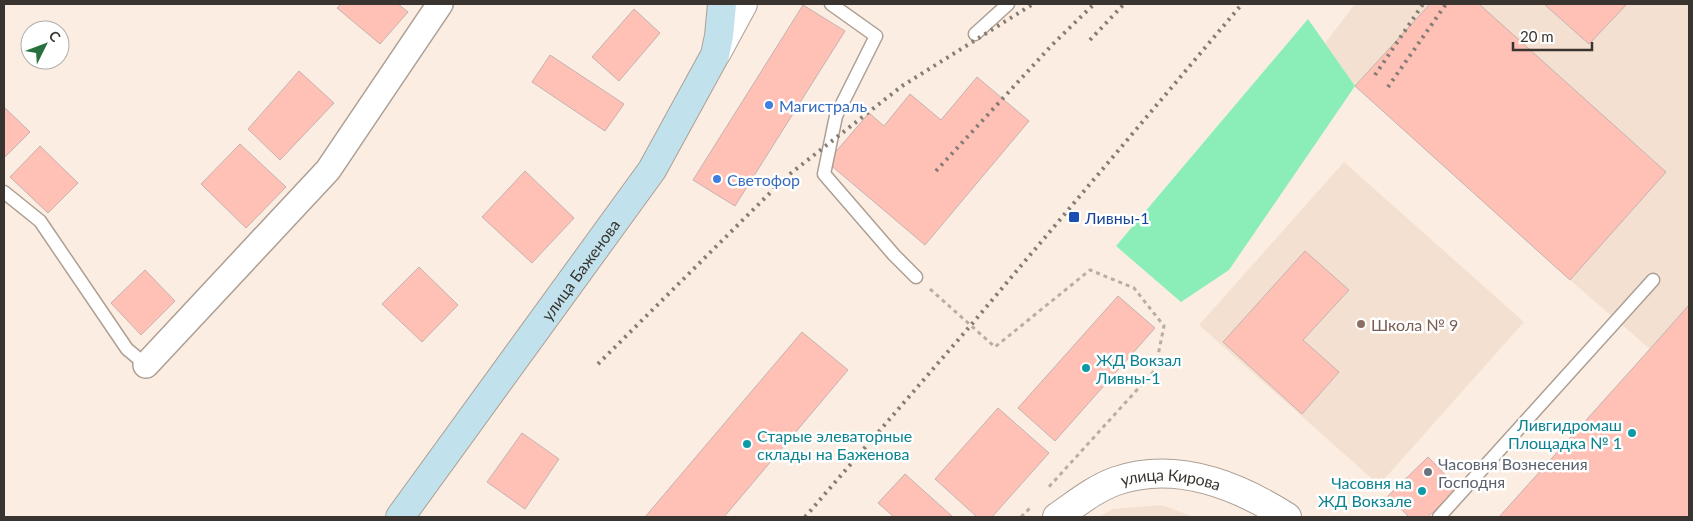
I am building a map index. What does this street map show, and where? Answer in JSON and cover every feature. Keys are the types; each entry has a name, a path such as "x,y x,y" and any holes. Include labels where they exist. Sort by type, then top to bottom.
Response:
{"main road":[{"name":"улица Баженова","path":"400,517 652,170 715,55 722,4"}],"street":[{"path":"146,365 328,170 440,4"},
{"path":"715,55 743,4"},
{"name":"улица Кирова","path":"1057,517 1098,489 1114,482 1138,475 1160,474 1207,480 1238,490 1286,517"}],"lane":[{"path":"831,4 876,36 836,116 824,174 894,255 916,277"},
{"path":"975,34 1008,4"},
{"path":"4,192 40,221 128,349 146,365"},
{"path":"1439,517 1653,280"}],"path":[{"path":"916,277 995,347 1090,270 1134,288 1164,326 1155,370 1041,495"},
{"path":"1021,517 1035,503"}],"shaded area":[{"path":"1355,4 1689,4 1689,517 1499,517 1650,349 1570,280 1355,86 1325,43"},
{"name":"Школа № 9","path":"1344,162 1524,322 1379,485 1199,325"},
{"path":"1162,505 1194,517 1099,517 1113,509"}],"green space":[{"path":"1308,19 1355,86 1229,270 1181,302 1116,246"}],"building":[{"path":"341,4 398,4 408,12 380,44 337,8"},
{"path":"1430,4 1479,4 1666,172 1570,280 1355,86"},
{"path":"1544,4 1627,4 1589,44"},
{"name":"Магистраль","path":"803,5 845,31 735,206 693,180"},
{"path":"634,9 660,33 619,81 592,57"},
{"path":"550,55 624,104 605,131 532,82"},
{"path":"299,71 334,103 280,160 248,129"},
{"path":"977,77 1029,121 925,245 827,162 869,113 884,126 910,94 941,120"},
{"path":"4,107 30,132 4,158"},
{"path":"240,144 286,187 246,228 201,184"},
{"path":"40,146 78,183 48,213 10,177"},
{"path":"525,171 574,218 532,263 482,217"},
{"path":"1305,251 1349,290 1303,340 1339,372 1302,414 1223,342"},
{"path":"419,267 458,305 422,342 382,304"},
{"path":"145,270 175,301 141,335 111,303"},
{"name":"ЖД Вокзал Ливны-1","path":"1118,296 1155,328 1055,441 1018,408"},
{"name":"Ливгидромаш Площадка № 1","path":"1689,305 1689,517 1499,517 1650,349"},
{"name":"Старые элеваторные склады на Баженова","path":"802,332 848,370 724,517 645,517"},
{"path":"998,408 1049,453 992,517 977,517 935,479"},
{"path":"522,433 559,459 525,509 487,482"},
{"name":"Часовня Вознесения Господня","path":"1428,457 1458,488 1428,517 1409,517 1388,496"},
{"path":"905,474 953,517 894,517 878,503"}],"railway":[{"path":"598,364 786,177 902,86 1033,4"},
{"path":"936,171 1052,45 1094,4"},
{"path":"1090,40 1124,4"},
{"path":"805,517 971,325 1242,4"},
{"path":"1375,75 1423,4"},
{"path":"1388,87 1446,4"}],"place":[{"name":"Магистраль","path":"769,105"},
{"name":"Светофор","path":"717,179"},
{"name":"Ливны-1","path":"1074,217"},
{"name":"Школа № 9","path":"1361,324"},
{"name":"ЖД Вокзал Ливны-1","path":"1086,368"},
{"name":"Ливгидромаш Площадка № 1","path":"1632,433"},
{"name":"Старые элеваторные склады на Баженова","path":"747,444"},
{"name":"Часовня Вознесения Господня","path":"1428,472"},
{"name":"Часовня на ЖД Вокзале","path":"1422,491"}]}
